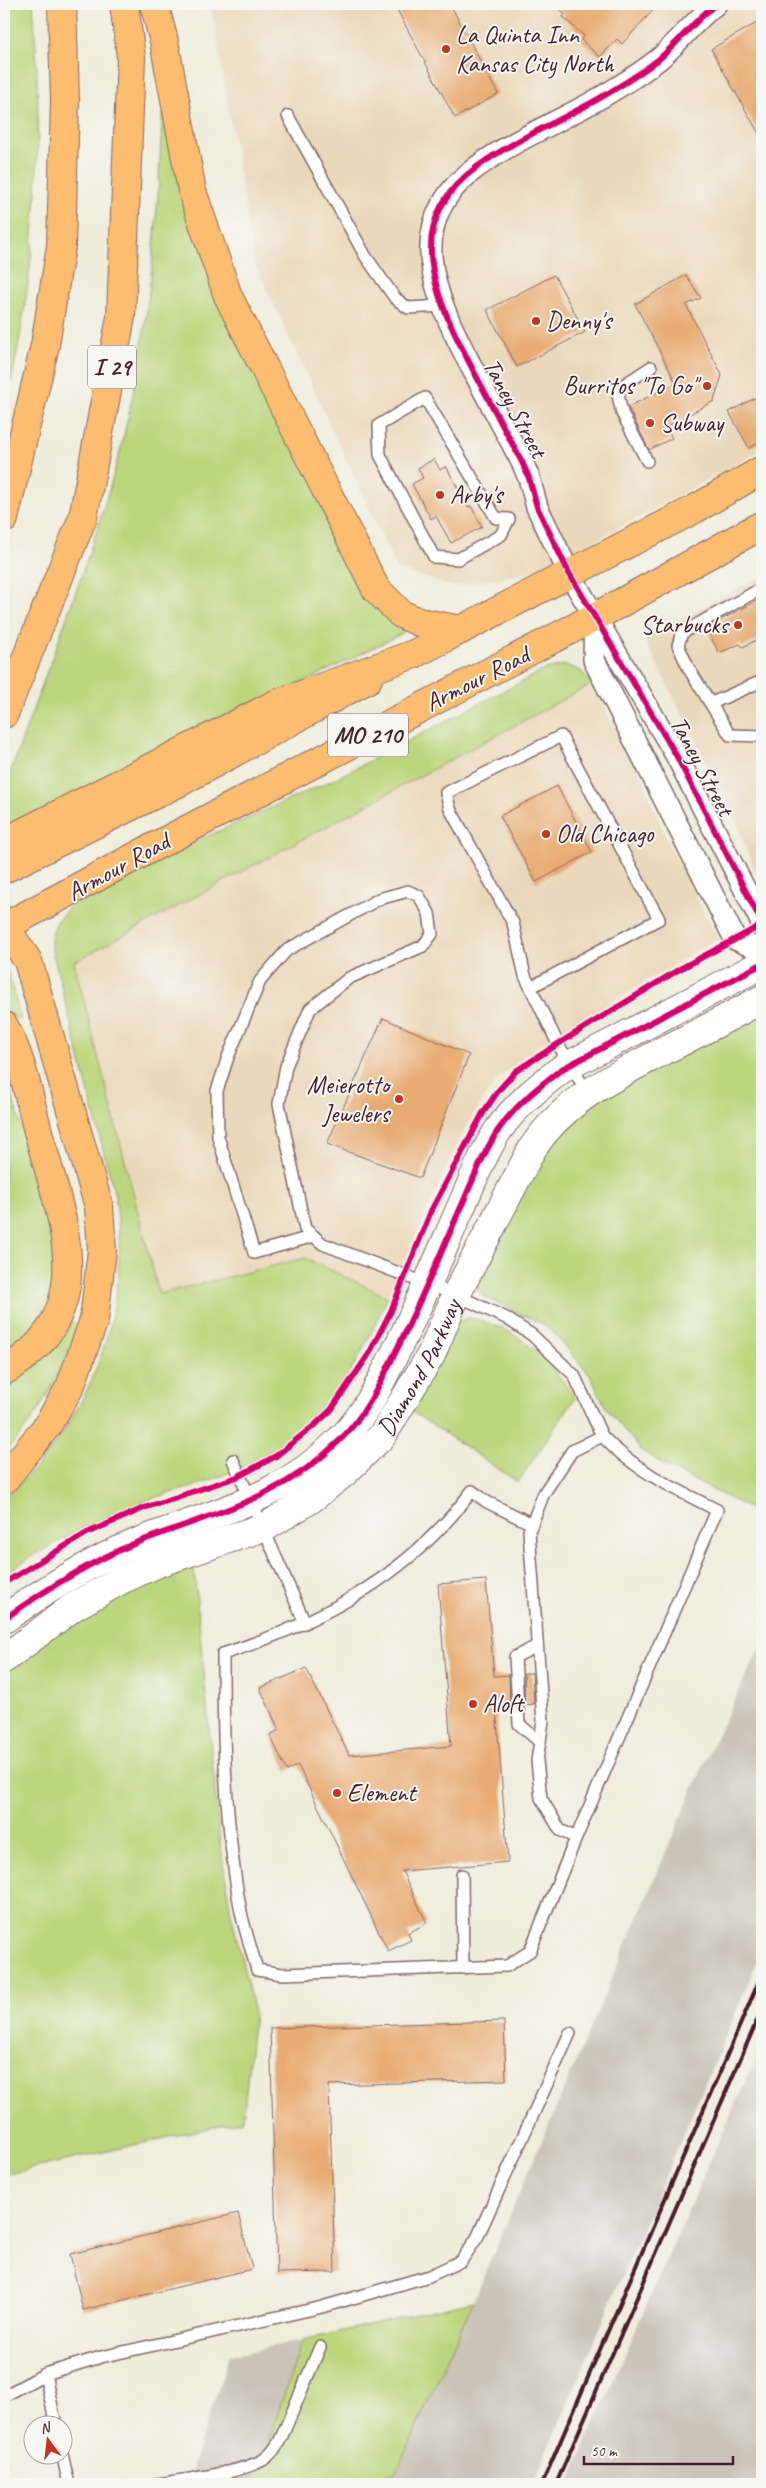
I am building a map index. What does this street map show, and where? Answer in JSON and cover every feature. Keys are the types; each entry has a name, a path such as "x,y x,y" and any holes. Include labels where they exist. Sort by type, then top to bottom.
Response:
{"main road":[{"path":"4,519 45,345 61,246 65,100 62,4"},
{"name":"I 29","path":"4,714 83,517 121,317 131,57 124,4"},
{"path":"154,4 164,41 192,191 228,296 376,589 401,614 419,622 461,630"},
{"name":"Armour Road","path":"4,869 178,783 414,654 695,509 762,470"},
{"name":"Armour Road","path":"4,926 595,617 762,525"},
{"path":"4,842 276,704 414,654"},
{"path":"4,926 28,961 99,1207 102,1250 94,1320 70,1387 47,1426 4,1480"},
{"path":"4,1026 17,1056 61,1214 69,1262 65,1291 58,1313 45,1336 20,1361 4,1371"}],"street":[{"name":"Taney Street","path":"716,4 702,14 659,58 616,89 477,166 450,190 435,219 430,249 432,277 442,306 469,363 530,478 537,506 569,573 676,755 762,923"},
{"path":"595,617 594,660 735,939 762,951"},
{"name":"Diamond Parkway","path":"4,1619 64,1580 117,1552 252,1501 304,1470 341,1440 364,1412 401,1342 485,1152 500,1129 537,1088 570,1064 762,964"},
{"name":"Diamond Parkway","path":"4,1659 73,1607 158,1563 264,1527 318,1494 344,1473 382,1436 432,1355 456,1295 532,1149 544,1130 569,1106 610,1079 762,999"}],"lane":[{"path":"288,116 366,257 395,298 408,308 442,306"},
{"path":"647,461 622,413 618,395 625,384 651,367"},
{"path":"425,398 496,518 509,520 501,535 458,559 434,557 380,455 379,425 425,398"},
{"path":"762,588 682,633 678,646 689,669 730,734 762,736"},
{"path":"712,703 762,681"},
{"path":"531,987 659,920 561,736 446,793 450,809 513,923 525,976 558,1044 588,1094"},
{"path":"314,1236 254,1253 218,1137 217,1092 228,1057 260,981 287,950 379,899 408,891 419,896 429,913 432,934 423,946 349,978 310,1009 286,1066 280,1104 298,1202 305,1229 314,1236 323,1244 456,1295 506,1318 532,1334 574,1375 602,1436 616,1452 642,1471 717,1510 576,1838 530,1951 507,1966 282,1974 257,1970 241,1912 231,1838 223,1750 223,1654 268,1639 332,1610 407,1561 449,1521 472,1491 487,1502 532,1524"},
{"path":"576,1838 560,1830 541,1798 537,1761 543,1721 529,1531 544,1493 572,1451 602,1436"},
{"path":"233,1460 305,1622"},
{"path":"537,1646 515,1657 519,1724 540,1742"},
{"path":"462,1875 463,1968"},
{"path":"4,2396 45,2374 102,2357 322,2307 429,2276 461,2261 477,2238 570,2033"},
{"path":"157,2484 240,2468 263,2460 276,2448 320,2347"},
{"path":"45,2374 54,2416"},
{"path":"65,2466 69,2484"}],"shaded area":[{"path":"211,4 762,4 762,450 544,569 453,587 397,569 254,262"},
{"path":"762,576 762,889 732,811 644,639"},
{"path":"592,684 645,783 666,839 718,939 535,1048 500,1077 485,1096 465,1128 388,1297 305,1258 159,1294 74,963"},
{"path":"762,1644 762,1951 533,2484 346,2484 396,2472 473,2301 709,1752"},
{"path":"762,2044 762,2484 568,2484 697,2190"},
{"path":"303,2340 256,2476 225,2484 187,2484 229,2356"}],"green space":[{"path":"6,4 33,4 38,106 35,209 31,261 15,363 4,413 4,12"},
{"path":"166,113 179,178 403,633 4,832 6,785 94,538 119,455 129,413 150,286 158,200 162,114"},
{"path":"566,665 581,671 592,684 74,962 159,1294 305,1258 388,1297 363,1350 340,1388 317,1415 286,1442 230,1472 192,1487 145,1501 90,1525 55,1543 4,1574 4,1498 34,1469 60,1436 82,1400 99,1362 111,1321 118,1280 119,1238 115,1196 51,946 53,931 59,919 79,899 192,843 333,780 546,669"},
{"path":"4,959 21,1019 15,1019 4,1006"},
{"path":"762,1004 762,1515 664,1465 641,1450 606,1408 590,1375 553,1332 541,1323 485,1297 479,1292 476,1284 555,1124"},
{"path":"4,1067 53,1239 54,1256 51,1289 39,1318 18,1342 4,1352"},
{"path":"469,1318 502,1328 530,1346 554,1370 575,1398 518,1482 411,1411 456,1323"},
{"path":"68,1320 80,1326 57,1377 28,1425 4,1453 4,1384"},
{"path":"193,1559 220,1843 231,1913 254,2012 243,2120 4,2175 4,1663 47,1630"},
{"path":"473,2301 396,2472 346,2484 225,2484 256,2476 303,2340"}],"building":[{"name":"La Quinta Inn Kansas City North","path":"394,4 450,4 498,94 455,118"},
{"path":"554,4 659,4 622,44 617,39 600,57 581,40 584,36 563,17 565,14"},
{"path":"762,20 762,139 711,49"},
{"name":"Denny's","path":"554,275 585,332 517,367 487,310"},
{"path":"686,275 701,298 686,305 722,375 714,401 666,427 672,438 649,450 628,407 676,383 635,304"},
{"path":"762,394 762,441 749,448 729,412"},
{"name":"Arby's","path":"434,459 440,470 446,466 468,507 471,506 482,527 451,543 436,516 431,519 412,484 423,478 418,468"},
{"name":"Starbucks","path":"762,598 762,637 743,647 740,644 719,653 706,628"},
{"name":"Old Chicago","path":"557,786 592,852 536,882 500,816"},
{"name":"Meierotto Jewelers","path":"383,1018 469,1055 420,1178 327,1144"},
{"path":"486,1580 494,1676 509,1675 510,1706 496,1708 508,1862 402,1871 427,1923 408,1933 411,1940 388,1951 298,1765 287,1771 270,1735 279,1730 260,1688 306,1668 349,1755 451,1746 438,1584"},
{"path":"524,1673 532,1673 534,1704 525,1705"},
{"path":"504,2021 506,2080 329,2085 335,2272 277,2273 270,2028"},
{"path":"238,2213 252,2269 83,2310 70,2254"}],"railway":[{"path":"542,2484 762,1974"},
{"path":"556,2484 762,2009"}],"cycle path":[{"path":"716,4 659,59 637,75 598,99 493,156 453,188 439,211 432,235 431,260 436,285 456,336 522,462 529,478 537,507 569,573 676,755 762,923"},
{"path":"4,1583 87,1533 144,1508 237,1477 276,1456 316,1424 331,1410 369,1354 391,1311 431,1211 483,1113 498,1091 516,1071 558,1044 678,970 762,925"},
{"path":"4,1619 51,1587 101,1559 136,1543 244,1503 293,1478 317,1461 349,1431 364,1411 376,1390 420,1301 483,1157 499,1129 520,1104 562,1069 762,964"}],"place":[{"name":"La Quinta Inn Kansas City North","path":"446,49"},
{"name":"Denny's","path":"536,321"},
{"name":"Burritos \"To Go\"","path":"707,386"},
{"name":"Subway","path":"650,423"},
{"name":"Arby's","path":"440,495"},
{"name":"Starbucks","path":"738,625"},
{"name":"Old Chicago","path":"546,834"},
{"name":"Meierotto Jewelers","path":"399,1099"},
{"name":"Aloft","path":"473,1704"},
{"name":"Element","path":"337,1793"}]}
